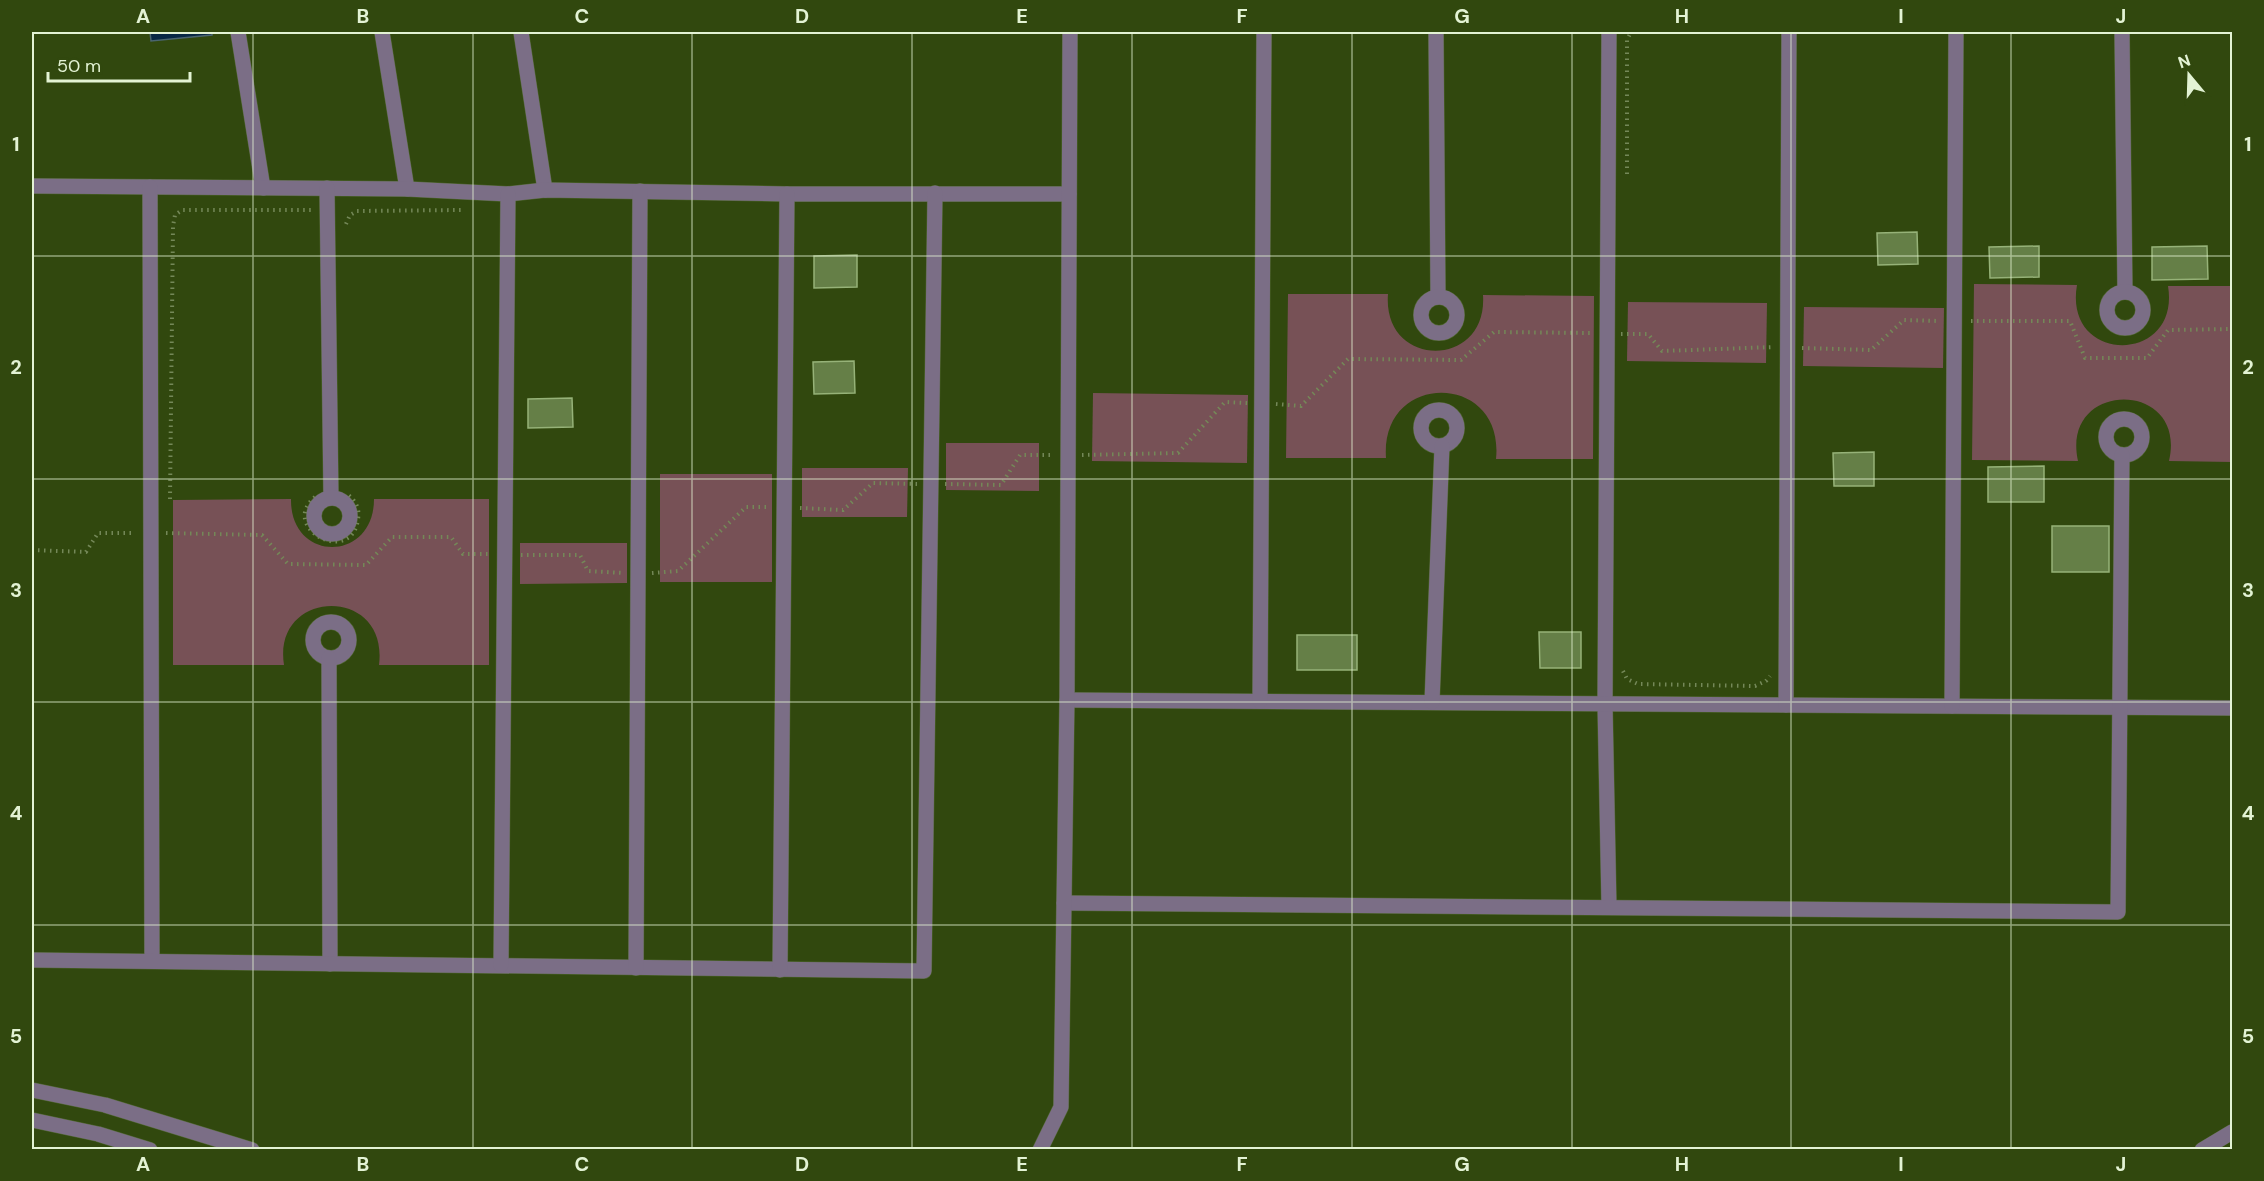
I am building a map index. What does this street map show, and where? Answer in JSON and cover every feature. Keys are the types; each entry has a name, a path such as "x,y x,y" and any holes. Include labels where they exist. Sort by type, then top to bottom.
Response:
{"street":[{"path":"238,32 263,188"},
{"path":"382,32 407,189"},
{"path":"521,32 545,190"},
{"path":"1040,1149 1061,1107 1067,700 1070,32"},
{"path":"1260,701 1264,32"},
{"path":"1436,32 1438,297"},
{"path":"1609,32 1605,704 1609,907"},
{"path":"1786,705 1779,347 1789,32"},
{"path":"1952,706 1956,32"},
{"path":"2122,32 2125,292"},
{"path":"32,186 407,189 508,194 545,190 786,194 1069,194"},
{"path":"150,187 152,961"},
{"path":"327,188 331,498"},
{"path":"636,968 640,191"},
{"path":"32,960 924,971 924,484 935,193"},
{"path":"501,965 508,194"},
{"path":"780,970 786,194"},
{"path":"1432,702 1442,446"},
{"path":"1064,903 2118,912 2122,455"},
{"path":"329,658 330,964"},
{"path":"1067,700 2232,708"},
{"path":"32,1090 105,1105 252,1149"},
{"path":"32,1120 98,1134 150,1149"},
{"path":"2202,1149 2232,1132"}],"path":[{"path":"1627,183 1627,40 1630,32"},
{"path":"32,550 86,552 98,533 262,535 288,564 366,565 392,537 451,537 463,554 580,555 588,571 678,572 746,507 843,510 873,483 1000,485 1020,455 1178,453 1225,402 1300,406 1348,359 1461,360 1494,332 1648,334 1662,351 1779,347 1872,350 1904,320 2070,321 2085,358 2147,358 2168,330 2232,329"},
{"path":"1626,334 1626,345"},
{"path":"1771,359 1779,347"},
{"path":"918,472 924,484"},
{"path":"917,496 924,484"},
{"path":"656,572 656,584"},
{"path":"1622,665 1627,679 1638,684 1755,686 1766,681 1771,671"}],"shaded area":[{"path":"1974,284 2077,285 2077,311 2087,330 2103,341 2122,345 2141,341 2157,330 2167,312 2168,286 2232,286 2232,462 2169,461 2170,434 2160,415 2144,403 2124,400 2104,403 2087,415 2078,434 2078,461 1972,460"},
{"path":"1288,294 1388,294 1391,319 1401,336 1417,347 1435,351 1454,347 1469,337 1480,320 1483,295 1594,296 1593,459 1496,459 1494,430 1482,410 1464,397 1442,393 1421,397 1402,409 1389,429 1386,458 1286,458"},
{"path":"1628,302 1767,303 1766,363 1627,361"},
{"path":"1804,307 1944,308 1943,368 1803,366"},
{"path":"1093,393 1248,395 1247,463 1092,461"},
{"path":"946,443 1039,443 1039,491 946,490"},
{"path":"802,468 908,468 907,517 802,517"},
{"path":"660,474 772,474 772,582 660,582"},
{"path":"291,499 294,520 304,535 317,544 332,547 347,544 361,535 370,520 374,499 489,499 489,665 379,665 377,639 367,620 350,610 331,606 311,610 295,621 285,640 284,665 173,665 173,500"},
{"path":"520,543 627,543 627,583 520,584"}],"water":[{"path":"150,32 212,32 212,35 151,41"}],"building":[{"path":"1917,232 1918,264 1878,265 1877,233"},
{"path":"2039,246 2039,277 1990,278 1989,247"},
{"path":"2207,246 2208,279 2152,280 2152,247"},
{"path":"857,255 857,287 814,288 814,256"},
{"path":"854,361 855,393 814,394 813,362"},
{"path":"572,398 573,427 528,428 528,399"},
{"path":"1874,452 1874,486 1834,486 1833,453"},
{"path":"2044,466 2044,502 1988,502 1988,467"},
{"path":"2052,526 2109,526 2109,572 2052,572"},
{"path":"1539,632 1581,632 1581,668 1540,668"},
{"path":"1297,635 1357,635 1357,670 1297,670"}]}
